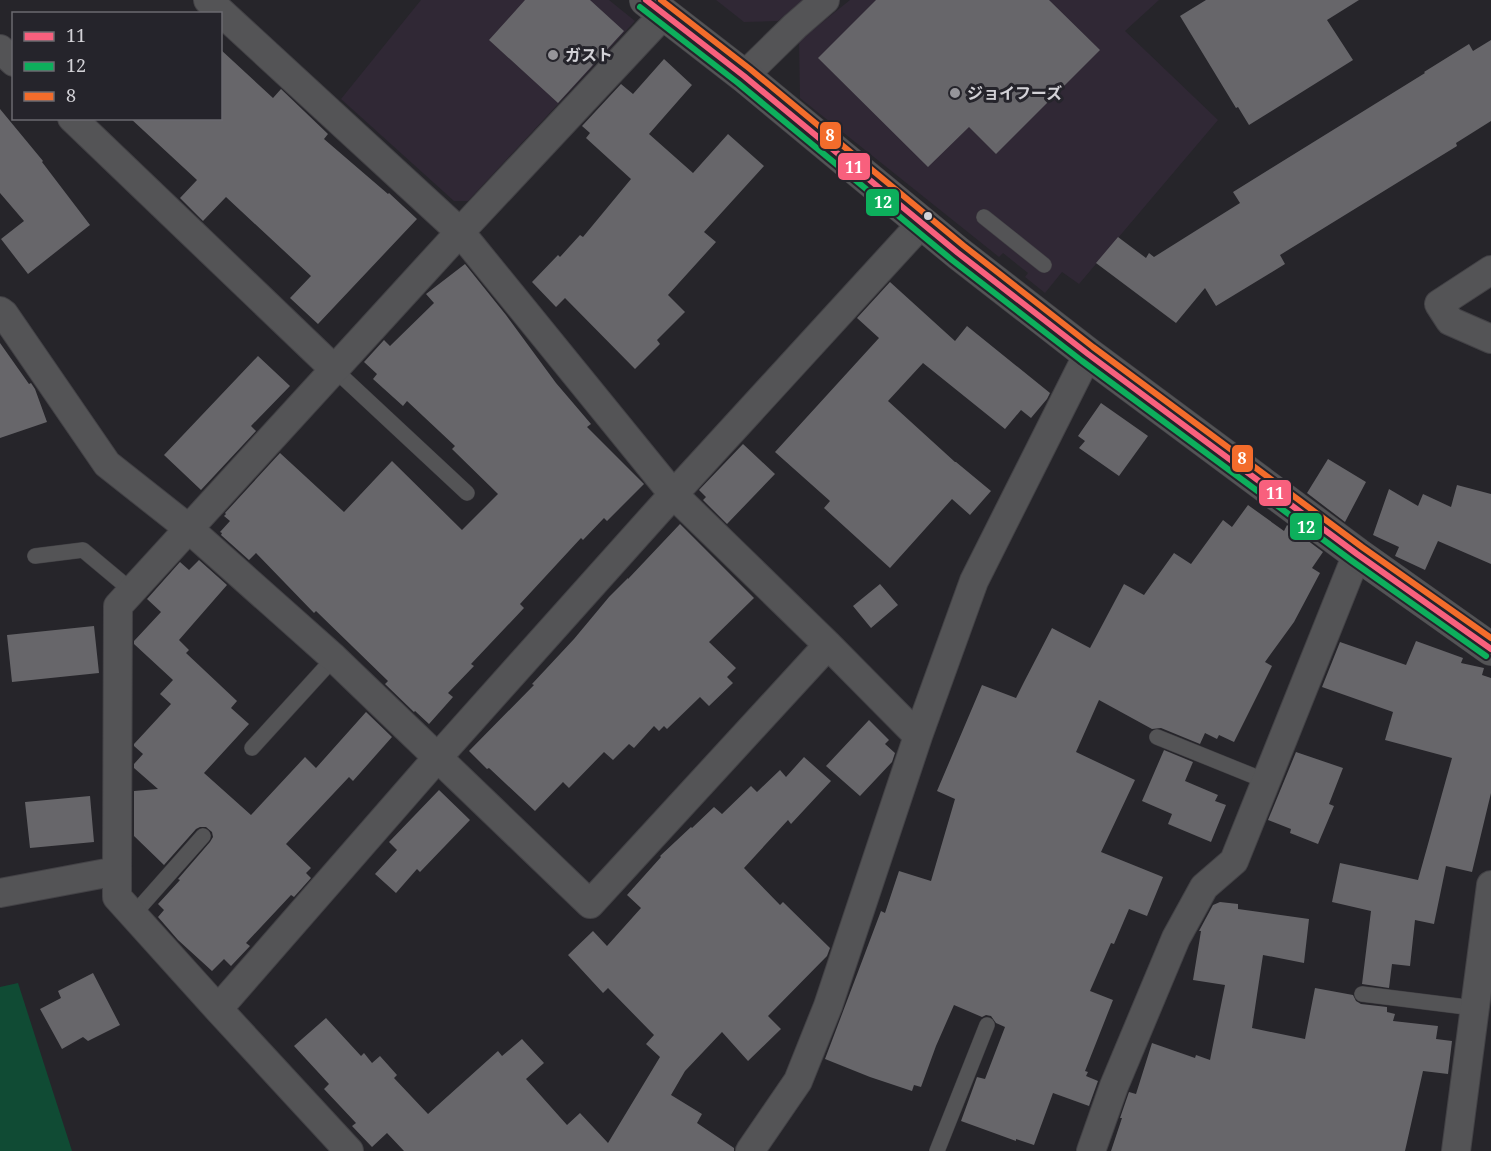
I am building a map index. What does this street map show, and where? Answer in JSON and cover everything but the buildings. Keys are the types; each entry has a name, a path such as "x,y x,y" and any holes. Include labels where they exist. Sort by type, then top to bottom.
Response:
{"street":[{"path":"208,0 221,12"},
{"path":"744,76 825,0"},
{"path":"349,1151 117,897 118,606 460,232 655,7 744,76 922,223 1088,354 1357,554 1491,649"},
{"path":"222,13 460,232 673,494 918,736"},
{"path":"0,49 12,60"},
{"path":"74,120 334,369"},
{"path":"218,1009 438,757 673,494 922,223"},
{"path":"1491,270 1439,304 1450,321 1491,339"},
{"path":"0,311 107,464 188,528 334,658 590,904 828,645"},
{"path":"750,1151 798,1080 828,1006 918,736 974,581 1088,354"},
{"path":"1091,1151 1114,1086 1176,938 1204,887 1234,861 1357,554"},
{"path":"0,893 117,871"},
{"path":"1456,1151 1491,885"}],"lane":[{"path":"984,217 1044,265"},
{"path":"334,369 467,493"},
{"path":"35,556 82,550 132,591"},
{"path":"252,748 334,658"},
{"path":"1157,737 1266,781"},
{"path":"133,915 202,836"},
{"path":"1362,994 1474,1008"},
{"path":"937,1151 987,1025"}],"shaded area":[{"path":"421,0 609,0 635,21 468,201 454,201 341,99"},
{"path":"716,0 803,0 778,21 744,22"},
{"path":"850,0 1159,0 1125,31 1218,120 1079,284 1062,272 1045,293 1025,277 1028,273 1003,253 999,257 800,98 799,41"}],"green space":[{"path":"18,983 72,1151 0,1151 0,987"}],"transit line":[{"name":"11","path":"646,0 744,76 958,253 1088,354 1357,554 1491,649"},
{"name":"8","path":"661,0 750,69 964,246 1093,347 1362,547 1491,638"},
{"name":"12","path":"640,7 738,83 952,260 1082,361 1352,561 1486,656"}],"place":[{"name":"ガスト","path":"553,55"},
{"name":"ジョイフーズ","path":"955,93"}]}
